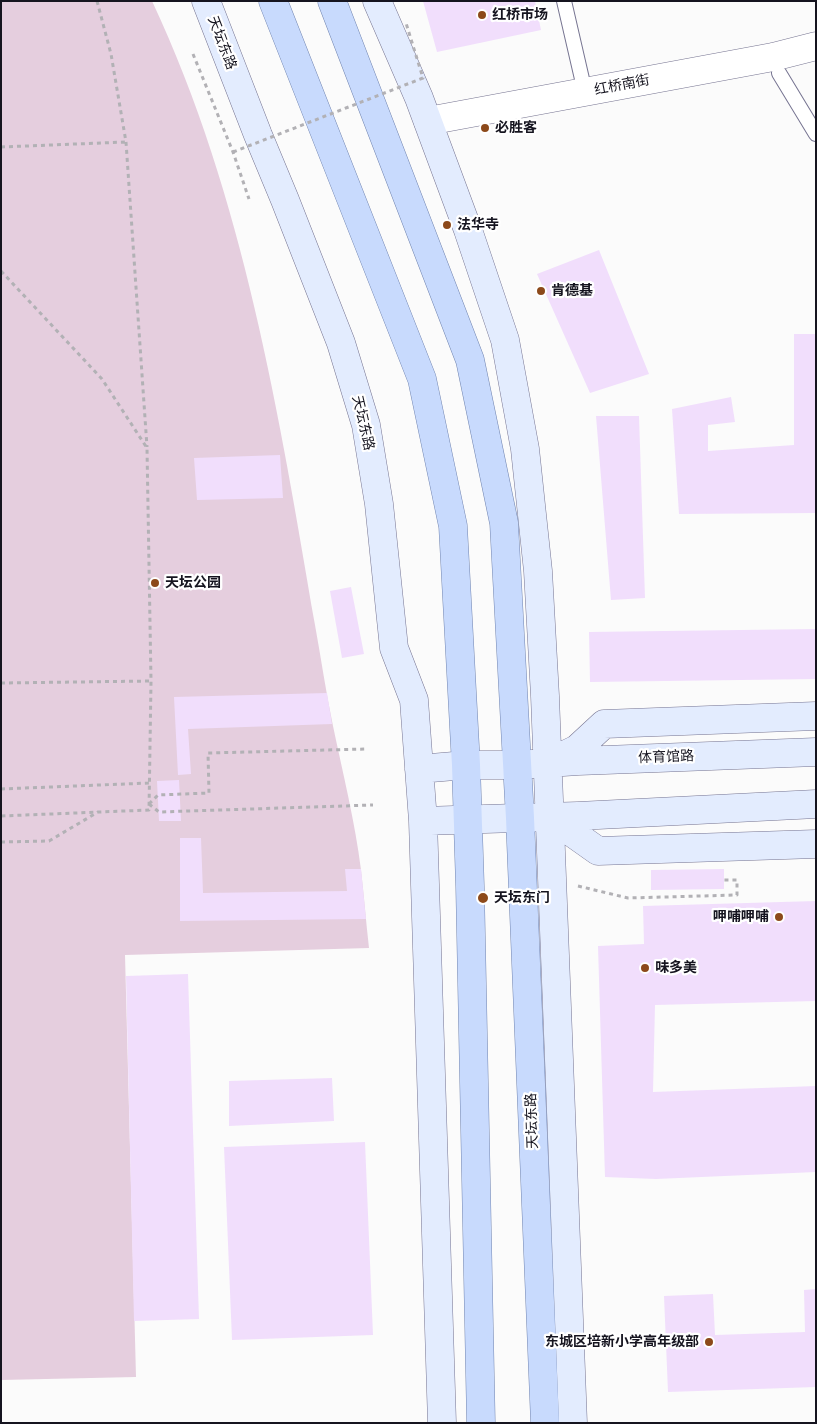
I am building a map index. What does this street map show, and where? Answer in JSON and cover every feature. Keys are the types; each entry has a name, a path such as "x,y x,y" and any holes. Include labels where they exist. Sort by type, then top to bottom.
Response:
{"main road":[{"path":"273,1 422,379 453,526 466,766 470,886 481,1423"},
{"name":"天坛东路","path":"332,1 470,360 504,522 520,818 545,1423"}],"street":[{"name":"天坛东路","path":"206,1 341,343 366,424 379,504 394,648 414,700 423,822 442,1423"},
{"path":"377,1 419,98 468,230 505,340 523,440 538,571 548,763 573,1423"},
{"name":"红桥南街","path":"430,128 585,92 773,57 816,46"},
{"name":"红桥南街","path":"430,128 779,73 816,63"},
{"path":"548,763 577,749 604,724 816,716"},
{"name":"体育馆路","path":"419,769 816,752"},
{"path":"423,822 816,804"},
{"path":"550,817 598,851 816,844"}],"lane":[{"path":"564,1 585,92"},
{"path":"779,73 816,134"}],"path":[{"path":"1,816 149,810 151,681 147,448 126,142 111,54 97,1"},
{"path":"232,152 423,78 406,22"},
{"path":"193,54 249,198"},
{"path":"1,147 126,142"},
{"path":"1,272 102,379 147,448"},
{"path":"1,683 151,681"},
{"path":"148,804 158,795 209,793 208,753 366,748"},
{"path":"1,789 149,783"},
{"path":"148,804 159,812 373,805"},
{"path":"1,842 49,840 98,812"},
{"path":"570,884 628,898 737,895 737,880 724,880"}],"shaded area":[{"name":"天坛公园","path":"1,1 152,1 184,75 235,229 272,387 328,701 356,834 369,948 125,955 136,1377 1,1380"}],"building":[{"name":"红桥市场","path":"423,1 535,1 541,30 437,52"},
{"path":"599,250 649,374 590,393 537,274"},
{"path":"794,334 816,334 816,513 679,514 672,409 731,397 735,422 708,425 708,451 794,445"},
{"path":"596,416 639,416 645,598 611,600"},
{"path":"280,455 283,498 197,500 194,458"},
{"path":"351,587 364,654 342,658 330,591"},
{"path":"816,629 816,679 590,682 589,632"},
{"path":"327,693 332,724 188,729 191,774 178,775 174,697"},
{"path":"179,780 181,821 159,821 157,781"},
{"path":"180,838 201,838 203,893 347,891 345,869 361,869 366,919 180,921"},
{"path":"724,869 724,889 651,890 651,870"},
{"path":"816,901 816,1001 655,1005 653,1092 816,1086 816,1172 656,1179 605,1177 598,946 644,944 643,906"},
{"path":"188,974 199,1319 134,1321 126,976"},
{"path":"332,1078 334,1121 229,1126 229,1081"},
{"path":"365,1142 373,1335 232,1340 224,1147"},
{"path":"816,1289 816,1387 668,1392 664,1296 713,1294 715,1335 805,1332 804,1290"}],"place":[{"name":"红桥市场","path":"482,15"},
{"name":"必胜客","path":"485,128"},
{"name":"法华寺","path":"447,225"},
{"name":"肯德基","path":"541,291"},
{"name":"天坛公园","path":"155,583"},
{"name":"天坛东门","path":"483,898"},
{"name":"呷哺呷哺","path":"779,917"},
{"name":"味多美","path":"645,968"},
{"name":"东城区培新小学高年级部","path":"709,1342"}]}
